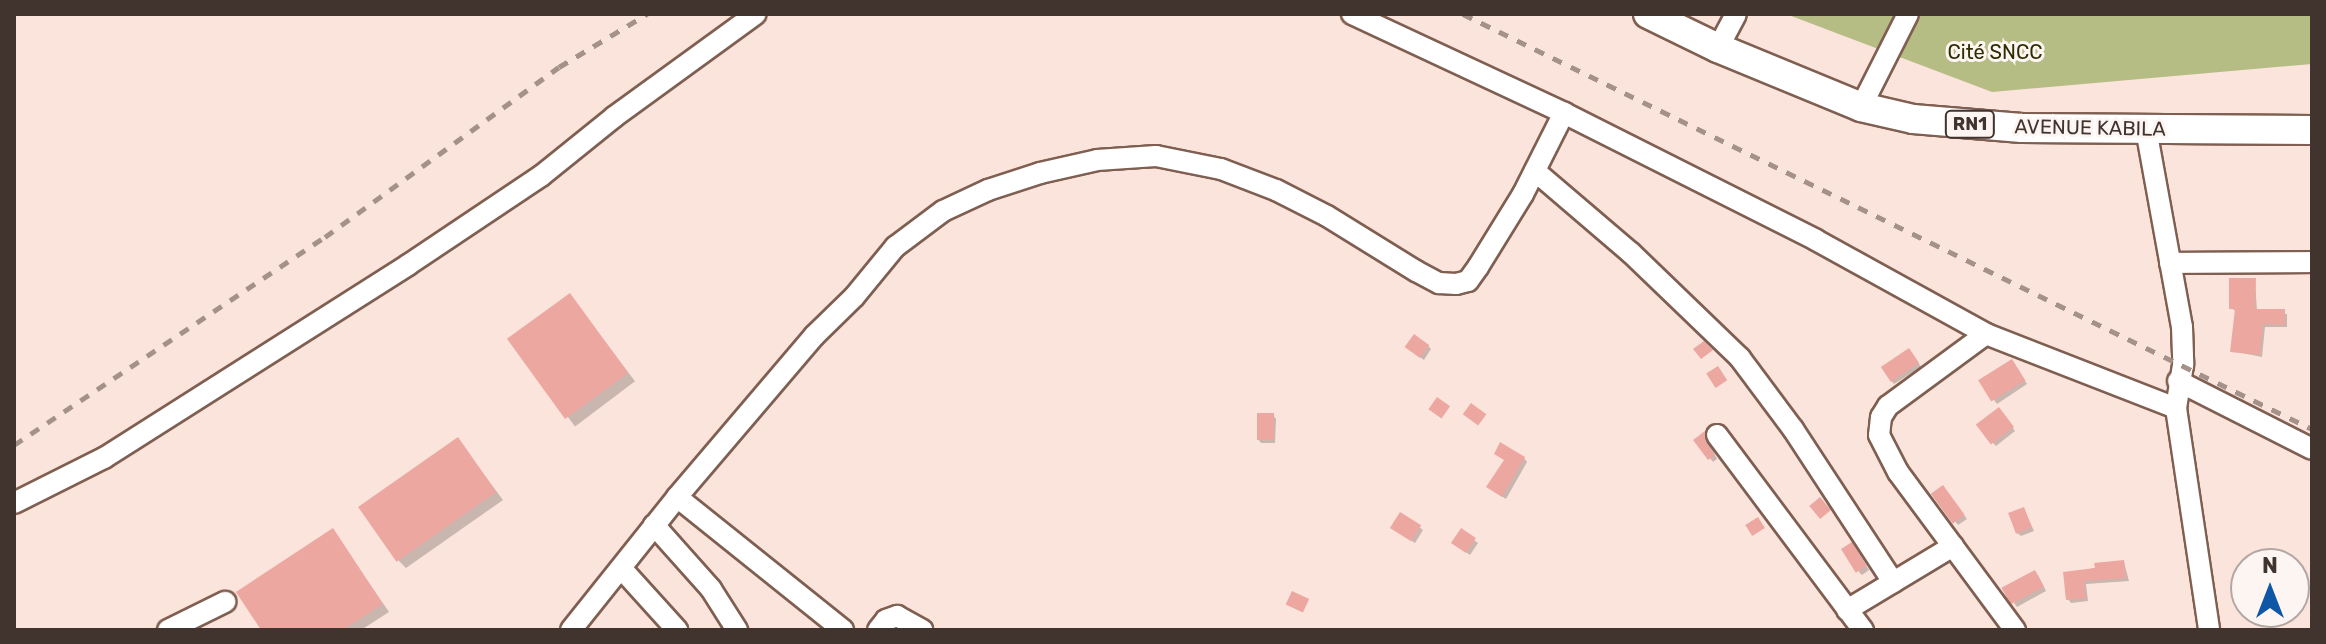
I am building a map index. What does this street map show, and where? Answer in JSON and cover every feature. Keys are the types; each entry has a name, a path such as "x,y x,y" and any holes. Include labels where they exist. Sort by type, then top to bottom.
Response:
{"highway":[{"name":"AVENUE KABILA","path":"1648,14 1718,48 1861,107 1913,119 2146,129 2312,130"}],"street":[{"path":"14,503 104,458 408,265 541,176 614,117 756,14"},
{"path":"1352,14 1564,113 1816,240 1986,334 2176,408"},
{"path":"1718,48 1736,14"},
{"path":"1861,107 1908,14"},
{"path":"571,630 677,497 814,336 854,297 895,247 943,211 988,190 1097,160 1156,156 1221,169 1327,216 1439,283 1456,284 1468,281 1478,267 1535,171 1564,113"},
{"path":"2146,129 2182,327 2183,365 2176,408 2209,630"},
{"path":"1535,171 1631,253 1740,358 1793,429 1893,582"},
{"path":"2170,263 2312,262"},
{"path":"1986,334 1888,406 1879,426 1882,446 2015,630"},
{"path":"2178,381 2312,449"},
{"path":"1717,435 1863,630"},
{"path":"677,497 843,630"},
{"path":"654,525 711,589 737,630"},
{"path":"1847,610 1953,546"},
{"path":"621,568 677,630"},
{"path":"168,630 225,602"},
{"path":"878,630 886,620 897,616 922,630"}],"green space":[{"name":"Cité SNCC","path":"1786,14 2312,14 2312,64 1992,92"}],"building":[{"path":"2229,278 2256,278 2255,309 2285,309 2285,325 2263,324 2260,355 2230,352 2235,309 2229,309"},
{"path":"570,293 628,373 565,419 507,339"},
{"path":"1414,334 1429,345 1420,358 1405,347"},
{"path":"1704,341 1713,350 1701,359 1693,349"},
{"path":"1909,348 1919,363 1891,382 1881,367"},
{"path":"2012,359 2025,380 1991,401 1978,380"},
{"path":"1718,366 1727,380 1716,388 1706,374"},
{"path":"1437,397 1450,406 1442,418 1428,409"},
{"path":"1471,403 1486,414 1478,425 1463,414"},
{"path":"1999,407 2014,427 1991,444 1976,424"},
{"path":"1257,413 1274,413 1274,440 1257,440"},
{"path":"1705,431 1706,442 1715,455 1708,460 1693,440"},
{"path":"458,437 496,492 396,562 358,507"},
{"path":"1500,442 1525,457 1502,497 1486,487 1504,460 1494,454"},
{"path":"1943,485 1965,515 1953,524 1931,494"},
{"path":"1820,497 1831,510 1820,519 1809,506"},
{"path":"2024,507 2032,528 2016,534 2008,513"},
{"path":"1400,512 1421,525 1411,541 1390,528"},
{"path":"1758,517 1765,528 1752,536 1745,525"},
{"path":"333,528 383,604 343,630 261,630 236,592"},
{"path":"1461,528 1476,538 1466,553 1451,543"},
{"path":"1852,542 1867,566 1856,573 1841,549"},
{"path":"2124,560 2126,578 2084,581 2086,598 2066,600 2063,572 2095,568 2094,563"},
{"path":"2035,570 2044,587 2010,605 2001,588"},
{"path":"1292,591 1309,599 1303,613 1286,605"}],"railway":[{"path":"14,445 325,237 559,67 647,14"},
{"path":"1463,14 2312,429"}]}
